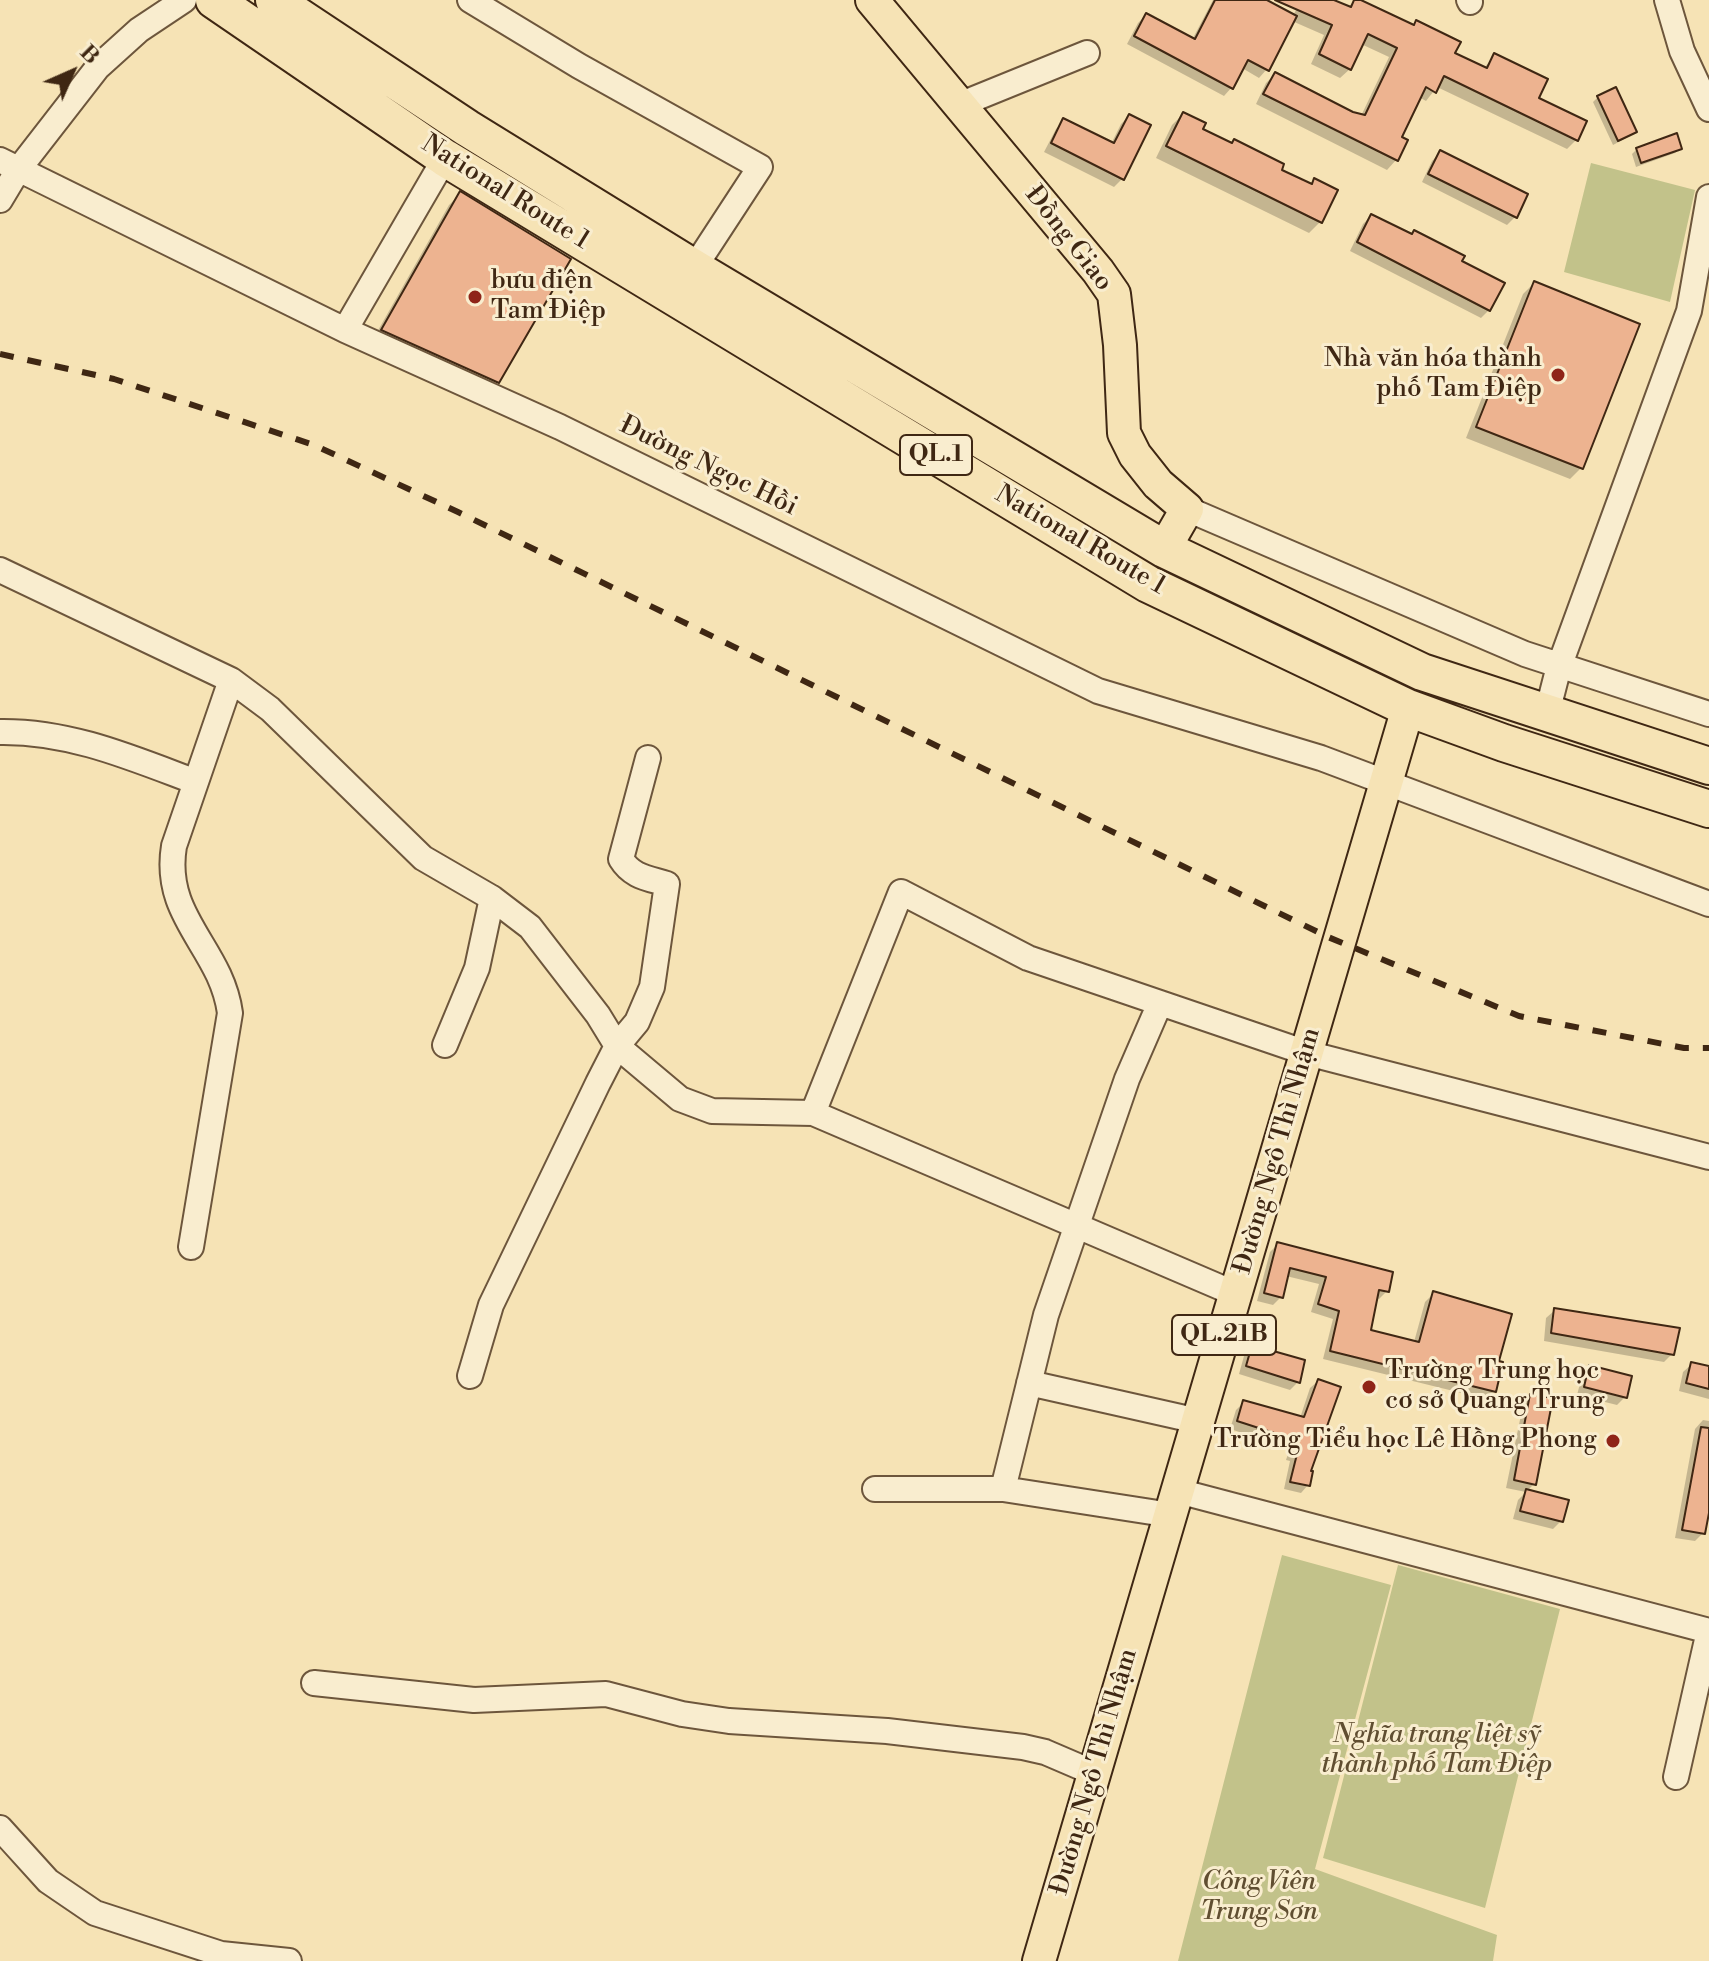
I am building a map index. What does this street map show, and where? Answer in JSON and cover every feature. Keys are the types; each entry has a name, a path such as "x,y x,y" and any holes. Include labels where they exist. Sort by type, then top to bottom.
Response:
{"highway":[{"name":"National Route 1","path":"214,0 445,158 1148,584 1408,708 1504,743 1709,809"},
{"name":"National Route 1","path":"274,0 467,128 694,268 1164,549 1419,671 1709,766"},
{"path":"1408,708 1419,671"}],"main road":[{"name":"Đồng Giao","path":"872,0 1114,294 1124,433 1135,455 1158,484 1187,509"},
{"path":"1164,549 1187,509"},
{"name":"Đường Ngô Thì Nhậm","path":"1039,1961 1408,708"}],"street":[{"path":"0,200 9,165 98,67 139,30 184,0"},
{"path":"470,0 579,66 760,167 694,268"},
{"path":"1667,0 1682,51 1709,109"},
{"path":"959,105 1087,53"},
{"path":"345,330 445,158"},
{"name":"Đường Ngọc Hồi","path":"9,165 345,330 560,427 1098,691 1321,758 1709,904"},
{"path":"1547,713 1560,665 1689,311 1709,197"},
{"path":"1187,509 1525,654 1709,714"},
{"path":"0,570 231,680 270,709 423,858 492,898 530,927 598,1015 617,1046 680,1099 712,1111 813,1113 1236,1294"},
{"path":"191,1247 230,1013 227,993 217,968 183,915 170,869 174,846 231,680"},
{"path":"0,732 22,731 72,738 196,782"},
{"path":"470,1376 491,1305 617,1046 637,1022 652,987 667,884 636,875 628,870 621,859 648,758"},
{"path":"813,1113 901,892 1028,958 1307,1053 1709,1157"},
{"path":"445,1045 477,968 492,898"},
{"path":"1003,1489 1046,1315 1127,1079 1160,1003"},
{"path":"1029,1383 1198,1421"},
{"path":"875,1489 1003,1489 1174,1503 1709,1631 1676,1777"},
{"path":"314,1683 474,1700 606,1694 682,1714 729,1721 887,1731 1023,1747 1045,1752 1094,1773"},
{"path":"0,1828 48,1881 95,1913 221,1954 289,1961"}],"green space":[{"path":"1591,163 1695,190 1670,302 1564,272"},
{"name":"Công Viên Trung Sơn","path":"1282,1555 1391,1585 1315,1869 1497,1935 1493,1961 1178,1961"},
{"name":"Nghĩa trang liệt sỹ thành phố Tam Điệp","path":"1398,1565 1560,1609 1485,1908 1323,1858"}],"building":[{"path":"1215,0 1267,0 1297,16 1269,71 1248,60 1233,89 1134,36 1146,13 1195,39"},
{"path":"1275,0 1334,0 1351,7 1354,0 1361,0 1414,25 1416,20 1461,42 1455,53 1487,68 1494,53 1548,79 1539,98 1587,121 1578,141 1444,76 1436,93 1426,87 1402,137 1408,140 1398,161 1263,94 1275,72 1353,112 1365,115 1397,48 1368,34 1351,70 1319,54 1332,25"},
{"path":"1616,87 1637,132 1618,141 1597,96"},
{"path":"1183,112 1206,123 1203,129 1232,143 1234,139 1284,164 1282,170 1312,184 1314,178 1338,190 1322,223 1166,146"},
{"path":"1129,114 1151,125 1124,180 1051,143 1063,118 1114,143"},
{"path":"1677,133 1682,149 1641,163 1636,148"},
{"path":"1440,150 1528,194 1517,218 1428,174"},
{"name":"bưu điện Tam Điệp","path":"460,191 571,259 499,383 381,330"},
{"path":"1371,214 1412,234 1414,230 1465,256 1462,261 1505,283 1490,311 1357,242"},
{"name":"Nhà văn hóa thành phố Tam Điệp","path":"1534,281 1640,324 1583,469 1476,427"},
{"path":"1277,1242 1393,1272 1389,1292 1379,1290 1371,1330 1419,1342 1433,1291 1512,1314 1499,1361 1503,1362 1496,1392 1330,1351 1339,1311 1318,1304 1326,1277 1290,1268 1283,1298 1264,1293"},
{"path":"1554,1308 1680,1328 1674,1355 1551,1333"},
{"path":"1252,1345 1305,1360 1300,1383 1246,1366"},
{"path":"1691,1362 1709,1366 1709,1389 1686,1383"},
{"path":"1589,1365 1632,1376 1627,1398 1584,1387"},
{"path":"1318,1379 1341,1387 1311,1471 1310,1486 1290,1482 1297,1454 1292,1452 1296,1440 1237,1421 1243,1400 1304,1417"},
{"name":"Trường Tiểu học Lê Hồng Phong","path":"1530,1394 1553,1398 1536,1485 1514,1480"},
{"path":"1701,1427 1709,1428 1709,1513 1705,1534 1682,1530"},
{"path":"1526,1489 1569,1500 1563,1522 1520,1511"}],"railway":[{"path":"0,354 114,379 314,445 458,512 1328,937 1519,1016 1684,1048 1709,1048"}],"place":[{"name":"bưu điện Tam Điệp","path":"475,297"},
{"name":"Nhà văn hóa thành phố Tam Điệp","path":"1558,375"},
{"name":"Trường Trung học cơ sở Quang Trung","path":"1369,1387"},
{"name":"Trường Tiểu học Lê Hồng Phong","path":"1613,1441"}]}
